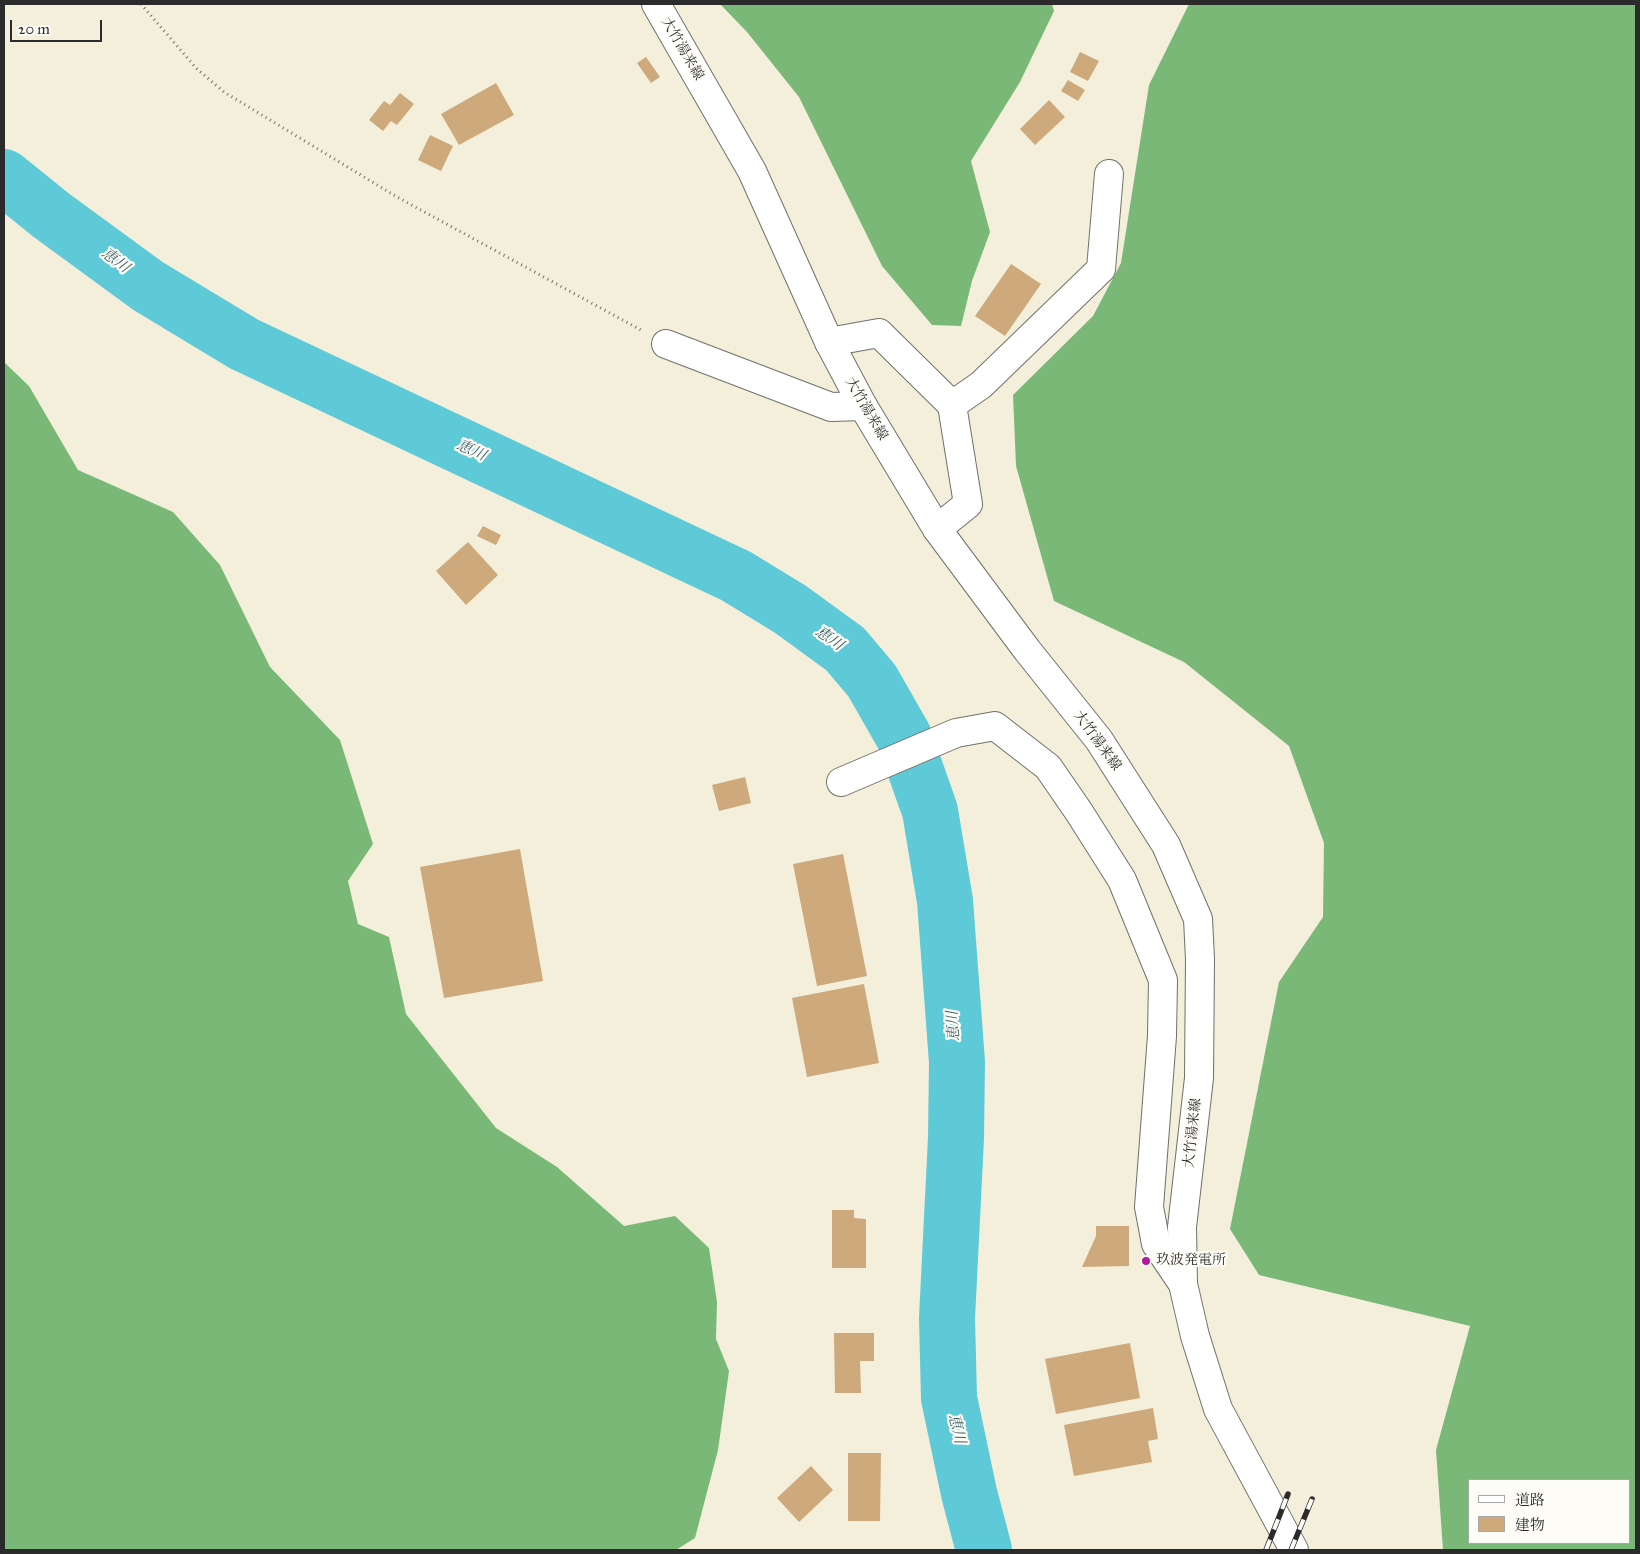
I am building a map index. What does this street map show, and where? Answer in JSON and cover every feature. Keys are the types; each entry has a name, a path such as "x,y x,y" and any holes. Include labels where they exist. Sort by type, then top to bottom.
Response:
{"main road":[{"name":"大竹湯来線","path":"656,4 752,171 830,342 863,406 937,529 1027,650 1099,740 1166,845 1198,919 1200,959 1199,1078 1182,1227 1183,1284 1194,1336 1218,1409 1294,1550"},
{"path":"952,405 981,384 1101,269 1109,174"},
{"path":"830,342 879,333 952,405 968,504 937,529"},
{"path":"666,344 831,407 863,406"},
{"path":"842,782 956,734 995,726 1048,767 1122,880 1163,980 1162,1036 1149,1207 1156,1244 1183,1284"}],"path":[{"path":"142,4 196,68 224,92 397,197 666,344"}],"green space":[{"path":"720,4 1052,4 1054,11 1020,82 971,161 990,232 972,281 961,326 932,325 882,266 799,97 747,32"},
{"path":"1189,4 1636,4 1636,1550 1443,1550 1436,1450 1470,1326 1259,1275 1230,1229 1279,982 1323,917 1324,843 1289,746 1184,662 1054,601 1016,466 1013,395 1093,316 1121,263 1149,85"},
{"path":"4,362 29,386 78,470 173,512 220,565 270,667 340,740 373,844 348,881 358,924 389,937 406,1014 496,1128 557,1167 624,1226 675,1216 709,1248 717,1302 716,1339 729,1371 718,1450 695,1538 676,1550 4,1550"}],"building":[{"path":"1080,52 1099,61 1088,81 1070,72"},
{"path":"646,57 660,77 651,83 637,63"},
{"path":"1068,80 1085,90 1078,101 1061,91"},
{"path":"496,83 514,115 459,145 441,114"},
{"path":"400,93 414,104 397,125 391,121 383,131 369,120 384,101 390,105"},
{"path":"1049,100 1065,117 1035,145 1020,129"},
{"path":"430,135 453,146 441,171 418,160"},
{"path":"1011,264 1041,284 1005,336 975,316"},
{"path":"483,526 501,535 496,545 477,536"},
{"path":"468,542 498,575 466,605 436,571"},
{"path":"745,777 751,803 719,811 712,785"},
{"path":"520,849 543,981 444,998 420,867"},
{"path":"843,854 867,976 817,986 793,864"},
{"path":"864,984 879,1063 807,1077 792,998"},
{"path":"832,1210 854,1210 854,1218 866,1219 866,1268 832,1268"},
{"path":"1096,1226 1129,1226 1129,1266 1082,1267 1096,1236"},
{"path":"834,1333 874,1333 874,1361 860,1361 861,1393 835,1393"},
{"path":"1130,1343 1140,1398 1056,1414 1045,1359"},
{"path":"1153,1408 1158,1439 1148,1441 1152,1462 1074,1476 1064,1425"},
{"path":"848,1453 881,1453 880,1521 848,1521"},
{"path":"811,1466 833,1490 799,1522 777,1498"}],"waterway":[{"name":"恵川","path":"4,177 51,215 148,286 244,344 736,576 790,609 845,649 872,681 904,737 930,811 945,901 957,1062 956,1138 947,1318 949,1398 969,1493 984,1550"}],"railway":[{"path":"1266,1550 1288,1494"},
{"path":"1291,1550 1312,1499"}],"place":[{"name":"玖波発電所","path":"1146,1261"}]}
